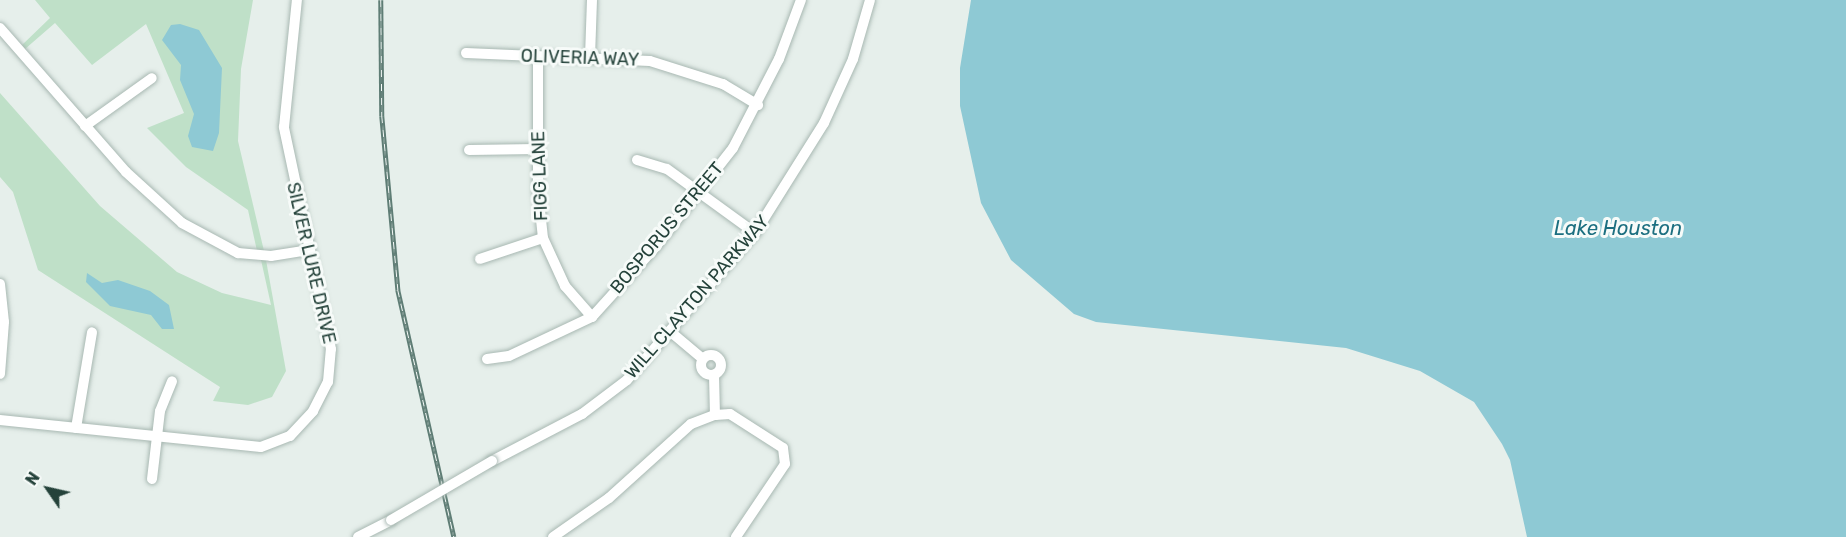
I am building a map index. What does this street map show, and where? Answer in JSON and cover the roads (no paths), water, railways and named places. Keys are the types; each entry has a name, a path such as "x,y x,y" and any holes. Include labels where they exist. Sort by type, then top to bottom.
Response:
{"street":[{"name":"SILVER LURE DRIVE","path":"0,420 261,447 282,441 307,419 324,392 331,360 284,127 297,0"},
{"path":"590,57 592,0"},
{"name":"BOSPORUS STREET","path":"487,359 509,356 592,317 701,193 758,105 801,0"},
{"name":"WILL CLAYTON PARKWAY","path":"358,537 605,399 672,333 755,233 824,123 853,59 870,0"},
{"path":"0,28 85,126 155,201 214,243 251,255 307,250"},
{"name":"OLIVERIA WAY","path":"466,53 590,57 683,69 723,84 758,105"},
{"name":"FIGG LANE","path":"538,57 537,149 543,238 565,286 592,317"},
{"path":"85,126 114,101 152,78"},
{"path":"469,150 537,149"},
{"path":"637,160 667,169 755,233"},
{"path":"480,259 543,238"},
{"path":"0,284 2,336 0,374"},
{"path":"76,428 92,332"},
{"path":"672,333 703,360 718,359 720,368 714,375 715,415"},
{"path":"152,478 157,437 172,381"},
{"path":"553,537 609,498 691,424 715,415 730,414 783,448 786,464 736,537"}],"water":[{"name":"Lake Houston","path":"971,0 1846,0 1846,537 1527,537 1510,460 1502,444 1474,402 1420,371 1346,348 1096,322 1074,314 1011,260 981,203 960,106 960,68"},
{"path":"180,24 199,30 222,68 219,133 213,151 192,147 188,136 194,114 180,80 181,65 162,40 171,25"},
{"path":"87,273 102,283 118,280 150,291 169,305 174,329 162,329 151,315 110,306 86,282"}],"railway":[{"path":"381,0 382,116 398,290 454,537"}]}
